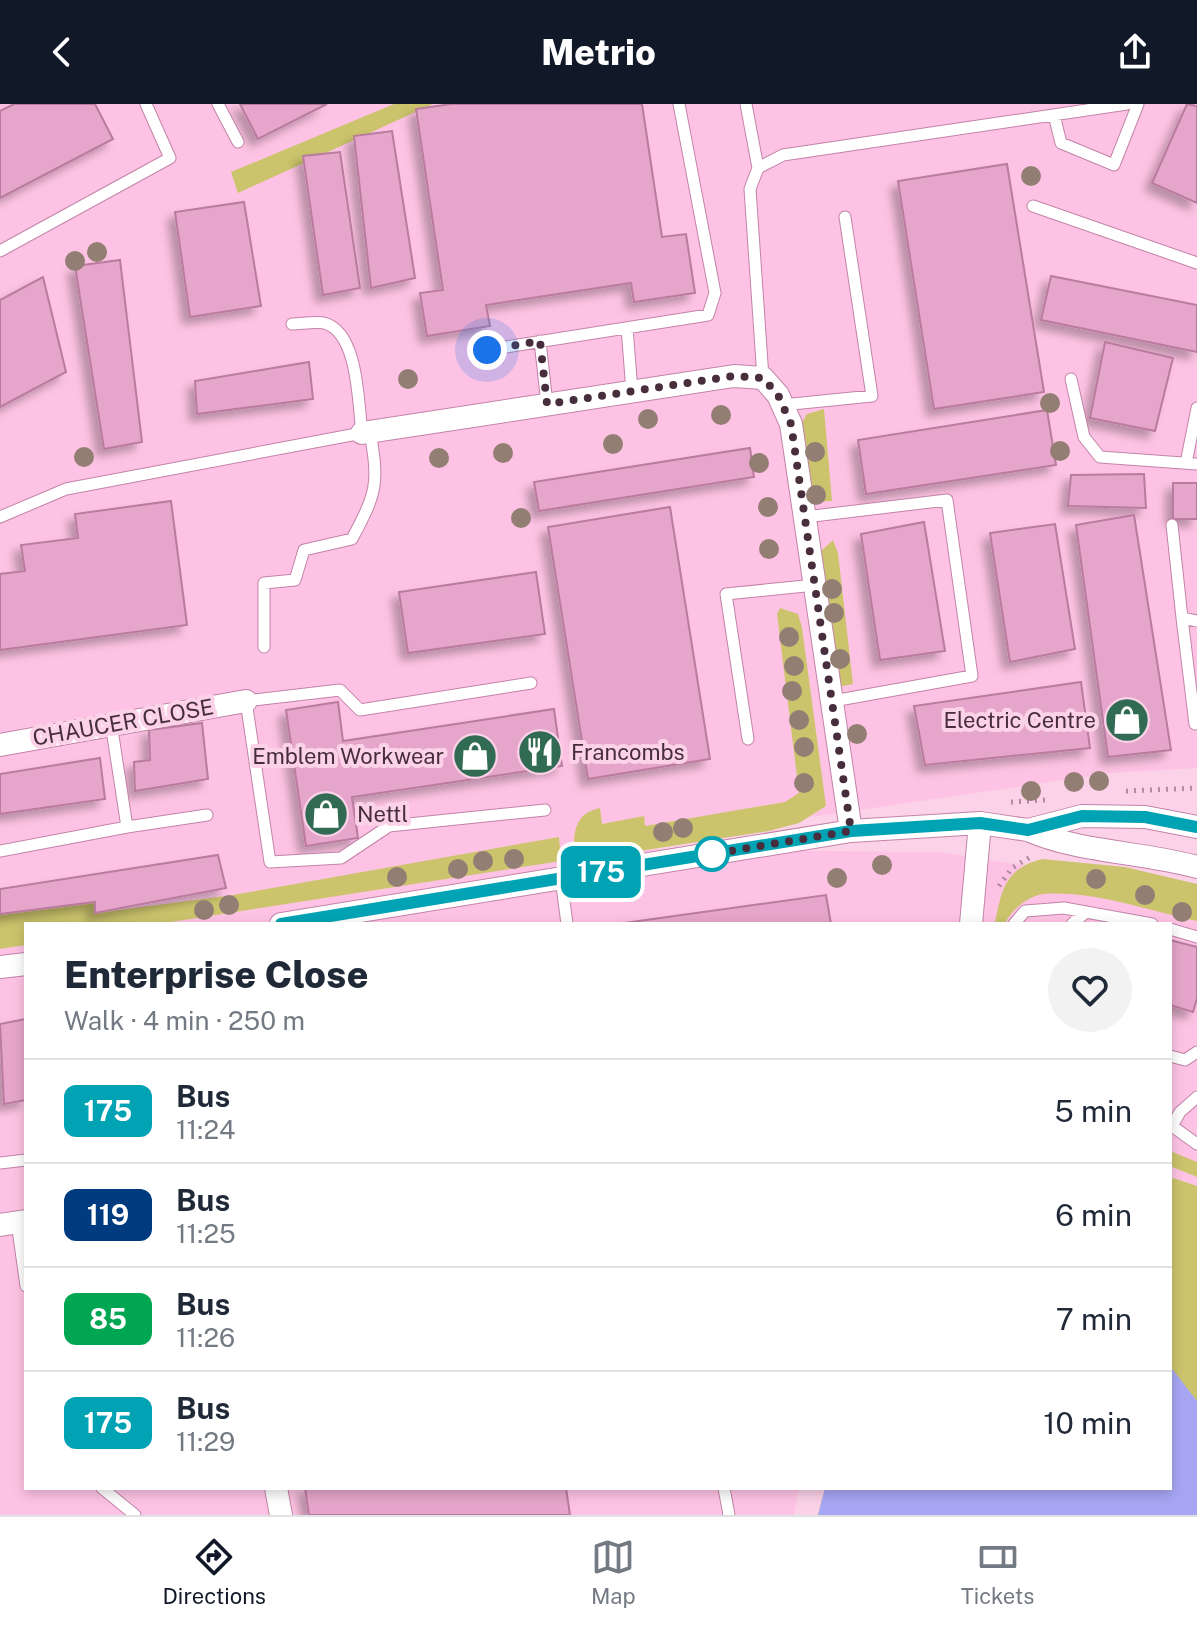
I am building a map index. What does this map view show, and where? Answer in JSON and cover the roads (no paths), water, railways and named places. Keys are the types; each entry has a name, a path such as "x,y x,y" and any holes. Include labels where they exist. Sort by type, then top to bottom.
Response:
{"street":[{"path":"366,433 734,376 763,378 791,424 851,831"},
{"name":"CHAUCER CLOSE","path":"0,745 111,722 246,701"},
{"path":"1028,830 1082,816 1145,817 1197,827"},
{"path":"971,922 980,860 980,823"},
{"path":"293,922 851,831 980,823 1028,830 1058,843 1142,853 1197,867"},
{"path":"0,967 24,964"},
{"path":"276,1490 281,1515"}],"lane":[{"path":"0,251 170,158 146,104"},
{"path":"218,104 238,142"},
{"path":"487,350 708,315 715,293 679,104"},
{"path":"746,104 758,168 750,189 763,378"},
{"path":"758,168 783,155 1127,104"},
{"path":"1054,115 1061,143 1114,165 1138,104"},
{"path":"1033,206 1177,259 1197,263"},
{"path":"782,405 872,396 845,217"},
{"path":"264,647 264,583 295,580 304,550 352,539 367,510 377,477 353,359 341,334 325,323 292,324"},
{"path":"627,328 632,391"},
{"path":"540,341 547,404"},
{"path":"1071,379 1084,437 1100,457 1192,463 1197,408"},
{"path":"0,517 66,489 366,433"},
{"path":"805,517 947,500 972,676 833,701"},
{"path":"1172,525 1195,724"},
{"path":"748,739 726,594 815,585"},
{"path":"1182,618 1197,621"},
{"path":"531,683 360,710 340,690 246,701 270,862 341,858 389,826 545,810"},
{"path":"111,722 127,827"},
{"path":"0,851 207,815"},
{"path":"561,878 567,922"},
{"path":"1015,922 1021,914 1033,910 1064,908 1141,922"},
{"path":"1074,922 1086,912"},
{"path":"1172,930 1197,937"},
{"path":"1172,1057 1185,1060 1197,1052"},
{"path":"1172,1124 1181,1110 1197,1097"},
{"path":"1172,1127 1197,1144"},
{"path":"0,1163 24,1160"},
{"path":"14,1223 24,1276"},
{"path":"104,1490 135,1515"},
{"path":"724,1490 729,1515"}],"water":[{"path":"1172,1369 1197,1401 1197,1515 818,1515 824,1490 1172,1490"}],"place":[{"name":"Electric Centre","path":"1127,720"},
{"name":"Francombs","path":"540,752"},
{"name":"Emblem Workwear","path":"475,756"},
{"name":"Nettl","path":"326,814"}]}
